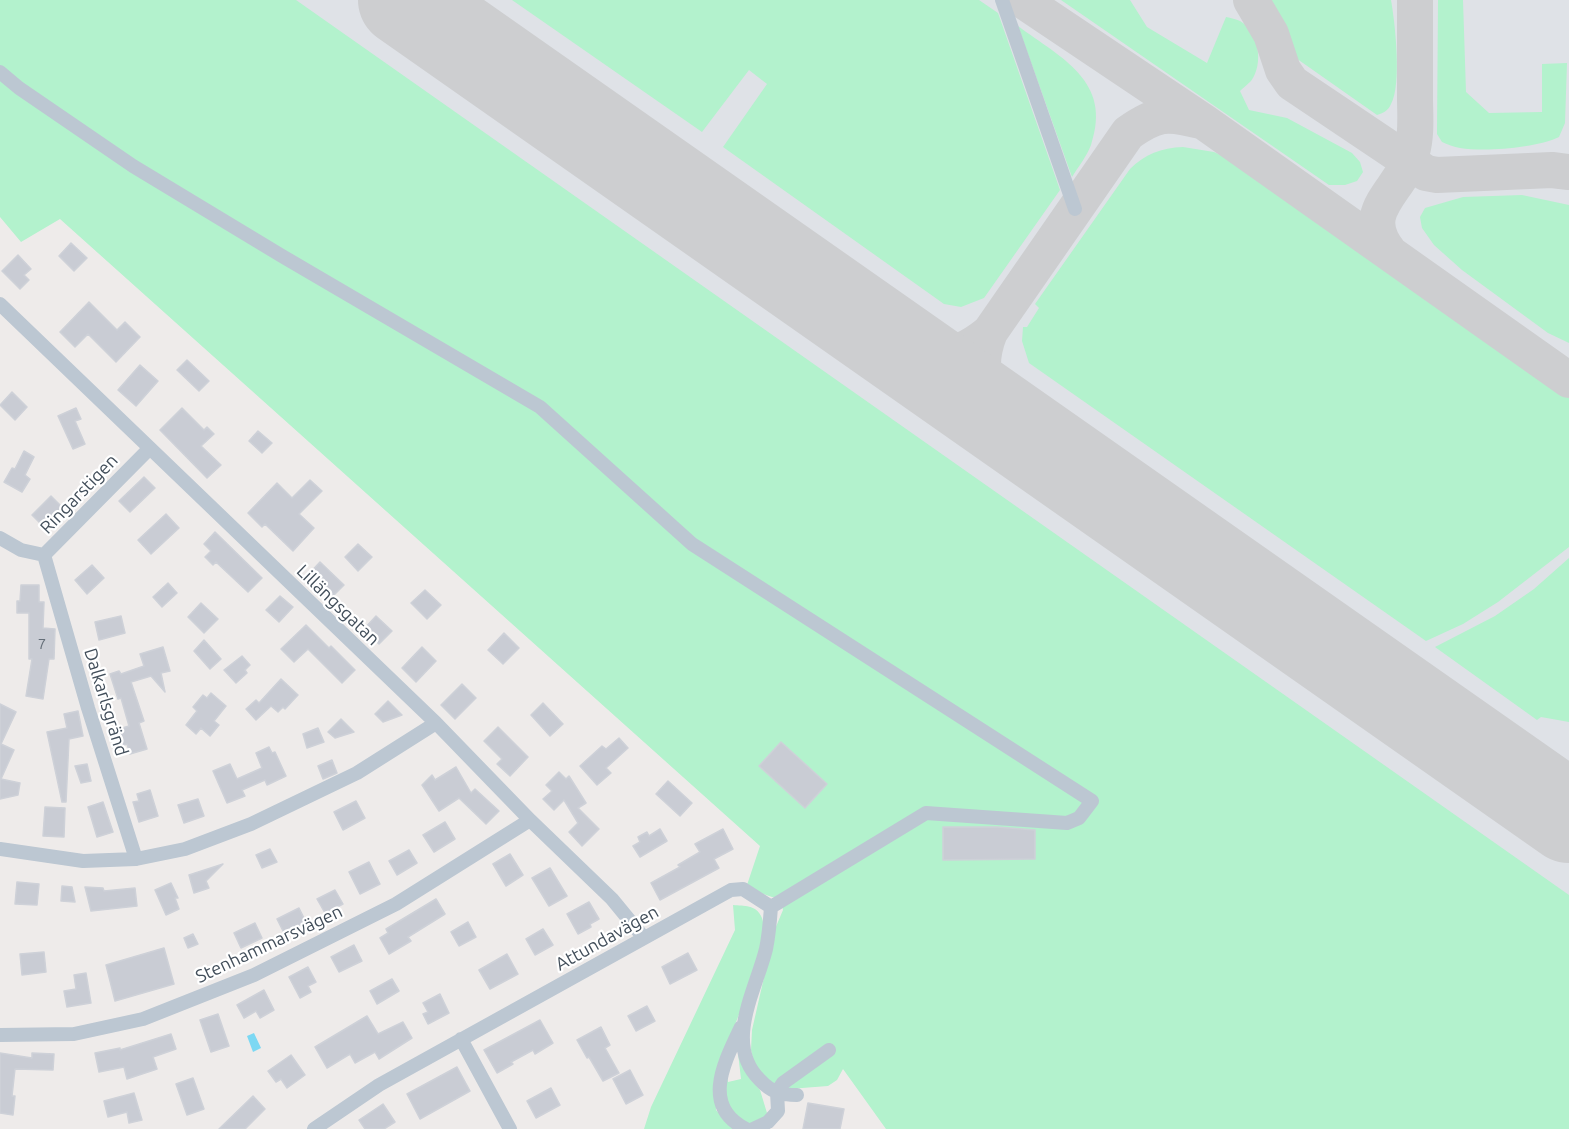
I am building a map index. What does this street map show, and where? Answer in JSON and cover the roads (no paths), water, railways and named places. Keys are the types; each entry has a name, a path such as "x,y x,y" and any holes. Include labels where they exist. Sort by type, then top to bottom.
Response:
{"street":[{"path":"1002,0 1075,209"},
{"path":"0,72 19,88 133,166 540,407 692,544 1092,801 1079,818 1067,823 926,813 771,907 766,948 745,1017 727,1058 719,1088 726,1113 736,1124 746,1129"},
{"name":"Lillängsgatan","path":"0,304 436,723 530,820 612,899 644,938"},
{"name":"Ringarstigen","path":"0,537 21,550 44,555 149,449"},
{"name":"Dalkarlsgränd","path":"44,555 88,708 136,859"},
{"path":"0,849 83,861 136,859 185,849 251,824 357,773 436,723"},
{"name":"Stenhammarsvägen","path":"0,1035 74,1034 142,1019 254,975 396,904 530,820"},
{"name":"Attundavägen","path":"314,1129 379,1085 731,890 743,889 771,907"},
{"path":"745,1017 743,1037 745,1059 755,1076 768,1088 782,1095 797,1095"},
{"path":"461,1039 510,1129"},
{"path":"753,1129 768,1122 778,1111 777,1092 783,1083 829,1050"}],"water":[{"path":"254,1033 261,1048 253,1052 247,1036"}]}
